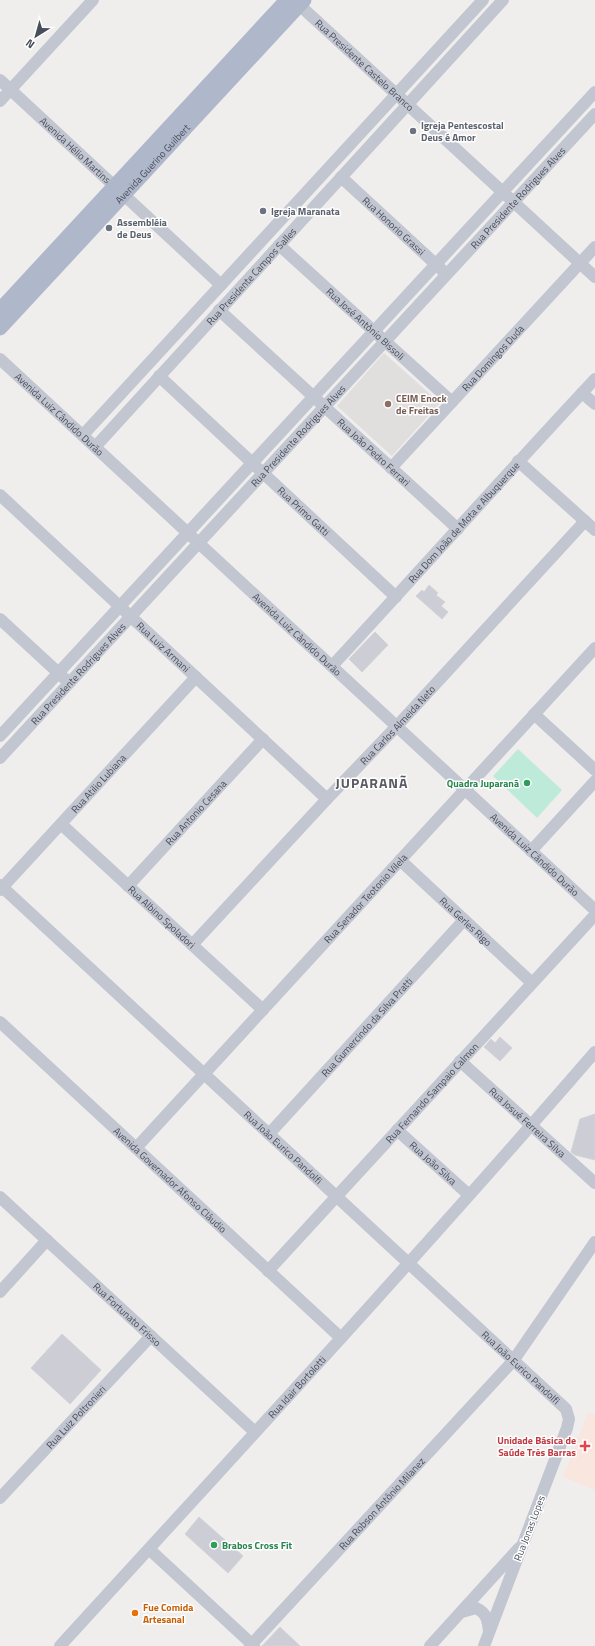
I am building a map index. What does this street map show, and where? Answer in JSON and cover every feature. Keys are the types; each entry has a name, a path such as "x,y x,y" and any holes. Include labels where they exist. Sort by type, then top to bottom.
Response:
{"main road":[{"name":"Avenida Guerino Guilbert","path":"0,328 119,191 296,1"},
{"name":"Avenida Guerino Guilbert","path":"0,310 119,191"}],"street":[{"path":"0,101 93,0"},
{"name":"Rua Presidente Campos Salles","path":"83,435 483,0"},
{"name":"Rua Presidente Campos Salles","path":"96,446 503,0"},
{"name":"Rua Presidente Castelo Branco","path":"296,1 595,277"},
{"name":"Avenida Hélio Martins","path":"0,80 221,285"},
{"name":"Rua Presidente Rodrigues Alves","path":"1,734 595,92"},
{"name":"Rua Presidente Rodrigues Alves","path":"0,758 595,114"},
{"name":"Rua Honorio Grassi","path":"341,177 447,274"},
{"name":"Rua José Antônio Bissoli","path":"279,245 452,402"},
{"name":"Rua Domingos Duda","path":"391,468 595,247"},
{"name":"Rua João Pedro Ferrari","path":"219,310 458,529"},
{"name":"Avenida Luiz Cândido Durão","path":"0,359 96,446 595,910"},
{"name":"Rua Primo Gatti","path":"159,376 396,597"},
{"name":"Rua Dom João de Mota e Albuquerque","path":"332,666 458,529 518,461 595,379"},
{"path":"582,393 595,404"},
{"path":"518,461 595,530"},
{"name":"Rua Luiz Armani","path":"0,495 327,798"},
{"name":"Rua Carlos Almeida Neto","path":"192,945 327,798 397,726 585,521"},
{"path":"0,619 69,683"},
{"name":"Rua Senador Teotonio Vilela","path":"136,1148 595,648"},
{"name":"Rua Atilio Lubiana","path":"1,888 62,824 196,677"},
{"path":"534,714 595,770"},
{"path":"1,734 13,744"},
{"name":"Rua Antonio Cesana","path":"128,886 263,739"},
{"path":"531,851 595,781"},
{"name":"Rua Albino Spoladori","path":"62,824 262,1010"},
{"name":"Rua Gerles Rigo","path":"400,860 532,983"},
{"name":"Rua João Eurico Pandolfi","path":"1,888 566,1409"},
{"name":"Rua Fernando Sampaio Calmon","path":"268,1271 595,914"},
{"name":"Rua Gumercindo da Silva Pratti","path":"269,1134 464,920"},
{"name":"Avenida Governador Afonso Cláudio","path":"0,1022 341,1338"},
{"name":"Rua Idair Bortolotti","path":"60,1646 341,1338 595,1052"},
{"name":"Rua Josué Ferreira Silva","path":"460,1061 595,1183"},
{"name":"Rua João Silva","path":"397,1130 469,1195"},
{"name":"Rua Fortunato Frisso","path":"0,1197 255,1432"},
{"path":"0,1292 47,1240"},
{"name":"Rua Robson Antônio Milanez","path":"252,1645 513,1360 595,1242"},
{"name":"Rua Luiz Poltronieri","path":"0,1498 151,1336"},
{"name":"Rua Jonas Lopes","path":"484,1646 567,1428 569,1419 566,1409"},
{"path":"430,1646 524,1543"},
{"path":"149,1549 252,1645"},
{"path":"461,1612 469,1608 476,1608 482,1611 486,1616 489,1632"}],"shaded area":[{"name":"CEIM Enock de Freitas","path":"384,353 440,403 392,456 337,406"},
{"name":"Unidade Básica de Saúde Três Barras","path":"588,1412 595,1415 595,1490 563,1477"}],"green space":[{"name":"Quadra Juparanã","path":"518,749 562,790 537,818 493,776"}],"building":[{"path":"429,585 438,593 436,595 445,602 441,606 448,612 442,619 416,596 422,590 424,592"},
{"path":"375,632 388,645 362,672 349,659"},
{"path":"500,1037 512,1048 500,1061 484,1047 491,1039 495,1043"},
{"path":"595,1114 595,1160 575,1155 571,1152 580,1119"},
{"path":"62,1334 101,1370 70,1404 31,1368"},
{"name":"Brabos Cross Fit","path":"199,1517 243,1556 228,1573 185,1534"},
{"path":"280,1627 300,1646 262,1646"}],"place":[{"name":"Igreja Pentescostal Deus é Amor","path":"413,131"},
{"name":"Igreja Maranata","path":"263,211"},
{"name":"Assembléia de Deus","path":"109,228"},
{"name":"CEIM Enock de Freitas","path":"388,404"},
{"name":"Quadra Juparanã","path":"527,783"},
{"name":"Unidade Básica de Saúde Três Barras","path":"585,1446"},
{"name":"Brabos Cross Fit","path":"214,1545"},
{"name":"Fue Comida Artesanal","path":"135,1613"}],"district":[{"name":"JUPARANÃ","path":"372,783"}]}
